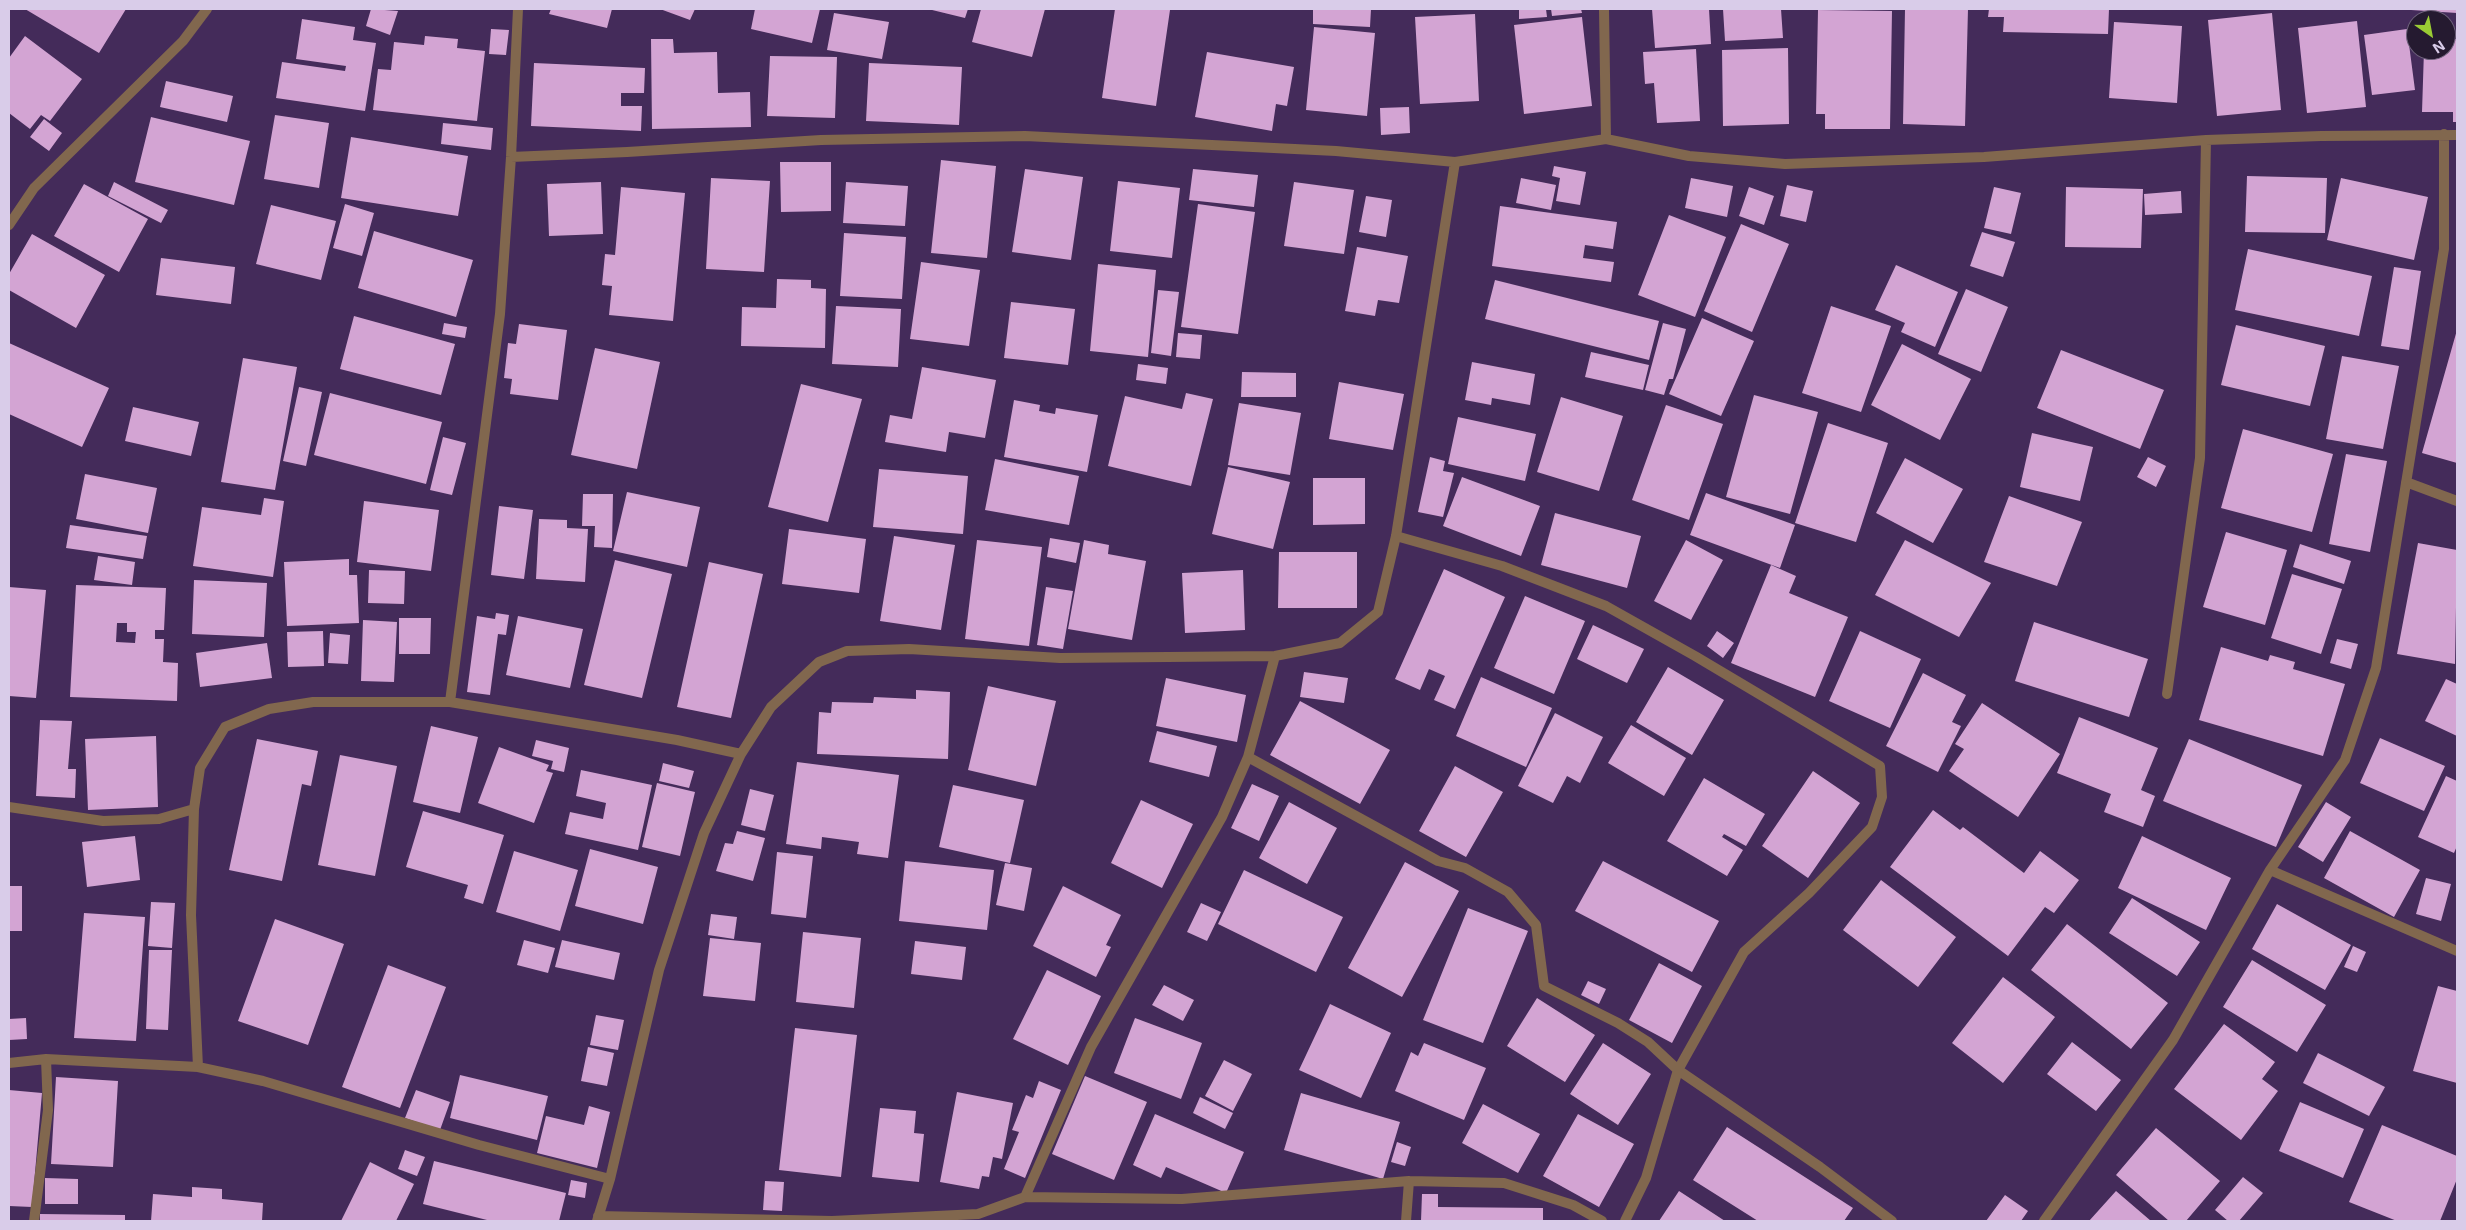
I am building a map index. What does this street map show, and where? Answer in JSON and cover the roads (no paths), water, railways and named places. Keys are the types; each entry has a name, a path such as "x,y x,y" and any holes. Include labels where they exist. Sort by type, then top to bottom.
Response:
{"street":[{"path":"9,225 34,188 183,41 207,9"},
{"path":"450,702 500,314 511,157 518,9"},
{"path":"1604,9 1606,139"},
{"path":"2044,1221 2173,1040 2270,870 2345,760 2376,668 2444,249 2444,134"},
{"path":"511,157 821,140 1025,136 1336,151 1454,162 1606,139 1689,156 1785,164 1984,157 2206,140 2457,135"},
{"path":"2167,694 2200,458 2206,140"},
{"path":"1454,162 1396,536 1378,612 1340,643 1275,656 1060,658 909,649 847,651 819,662 770,707 741,754 704,833 659,970 610,1180 597,1219 832,1221 978,1218 1025,1197 1182,1199 1409,1181 1504,1183 1573,1205 1602,1221"},
{"path":"2406,482 2457,501"},
{"path":"1396,536 1502,566 1606,606 1695,656 1880,766 1882,797 1872,827 1809,892 1744,952 1678,1070 1646,1178 1625,1221"},
{"path":"1025,1197 1091,1047 1222,817 1248,757 1275,656"},
{"path":"198,1067 191,915 194,809 200,768 225,727 269,709 313,702 450,702 677,740 741,754"},
{"path":"1248,757 1438,860 1465,868 1508,892 1536,925 1544,986 1618,1023 1648,1042 1678,1070 1820,1167 1892,1221"},
{"path":"9,807 103,821 159,819 194,809"},
{"path":"2270,870 2457,951"},
{"path":"9,1063 46,1059 198,1067 263,1081 479,1145 610,1180"},
{"path":"34,1221 48,1110 46,1059"},
{"path":"1406,1221 1409,1181"}]}
